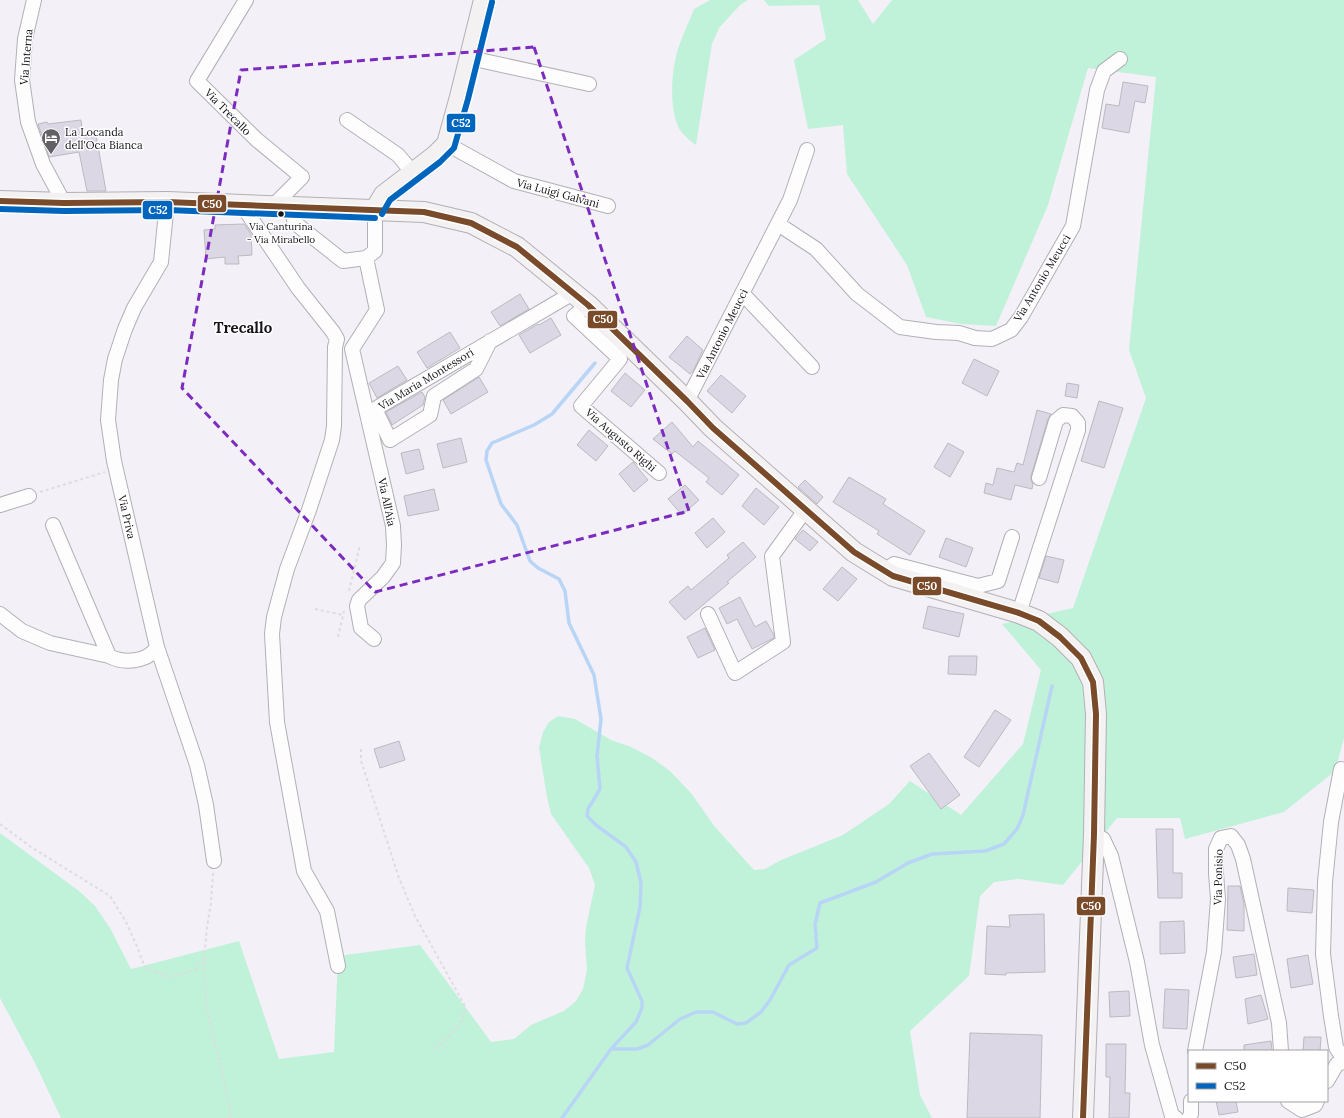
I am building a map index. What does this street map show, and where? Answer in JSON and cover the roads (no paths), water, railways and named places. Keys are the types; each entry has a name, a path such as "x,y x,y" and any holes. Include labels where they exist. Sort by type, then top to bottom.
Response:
{"main road":[{"path":"375,210 384,195 435,156 447,144 484,0"},
{"path":"0,201 167,202 424,212 471,223 517,247 581,299 713,428 854,552 893,576 1019,613 1039,621 1060,637 1081,658 1093,682 1096,714 1094,834 1083,1118"}],"street":[{"name":"Via Interna","path":"34,0 25,38 22,80 28,122 43,164 64,202"},
{"name":"Via Trecallo","path":"246,0 197,81 257,140 302,177 282,206"},
{"path":"470,58 589,84"},
{"name":"Via Antonio Meucci","path":"778,224 816,249 857,294 900,327 936,332 959,333 975,338 992,339 1000,336 1011,330 1021,317 1073,226 1097,90 1104,72 1120,59"},
{"path":"347,120 398,155 413,173"},
{"name":"Via Luigi Galvani","path":"447,144 514,181 608,206"},
{"name":"Via Antonio Meucci","path":"687,401 790,200 807,150"},
{"name":"Via Priva","path":"167,202 161,262 134,308 115,359 111,380 108,420 115,469 157,647 197,764 206,805 214,861"},
{"path":"242,204 298,288 337,339 335,347 334,426 332,440 309,510 287,569 274,617 272,634 277,722 304,871 326,911 338,966"},
{"path":"282,206 295,223 342,260 366,258 375,251 375,210"},
{"name":"Via All'Aia","path":"366,258 377,310 352,349 393,526 394,546 393,563 383,577 359,600 357,606 361,628 374,639"},
{"path":"742,293 812,367"},
{"name":"Via Maria Montessori","path":"490,341 476,369 434,396 430,415 390,440 375,409 490,341 581,299"},
{"name":"Via Augusto Righi","path":"581,299 574,316 620,359 581,406 660,473"},
{"path":"1019,613 1078,430 1078,423 1072,416 1063,415 1056,421 1039,478"},
{"path":"0,505 29,496"},
{"path":"708,614 735,673 783,642 772,556 806,509"},
{"path":"53,525 110,656"},
{"path":"885,570 894,564 978,586 998,581 1012,537"},
{"path":"0,614 22,631 50,643 127,661 137,660 155,651 157,647"},
{"path":"1328,1079 1337,1064 1344,1061 1336,1047 1323,954 1326,874 1331,822 1341,769"},
{"path":"1094,834 1103,839 1111,856 1137,962 1152,1045 1172,1116 1176,1118"},
{"name":"Via Ponisio","path":"1194,1050 1214,952 1218,899 1216,848 1221,838 1231,836 1238,845 1243,859 1279,1024 1281,1050"},
{"path":"1189,1118 1191,1114 1191,1102"}],"waterway":[{"path":"562,1118 611,1049 636,1022 642,1008 642,1001 627,968 640,907 641,883 636,862 626,847 596,825 587,816 588,809 600,789 597,756 601,719 594,675 569,623 565,591 559,579 538,568 530,561 517,525 501,504 486,460 487,451 492,443 534,425 552,414 595,363"},
{"path":"611,1049 637,1049 648,1045 680,1019 696,1012 713,1012 737,1024 746,1023 761,1012 770,1000 789,965 817,948 815,924 820,903 876,882 908,863 932,854 985,851 1004,844 1017,829 1023,815 1052,686"}],"place":[{"name":"La Locanda dell'Oca Bianca","path":"51,155"},
{"name":"Via Canturina - Via Mirabello","path":"281,214"}],"district":[{"name":"Trecallo","path":"243,328"}]}
